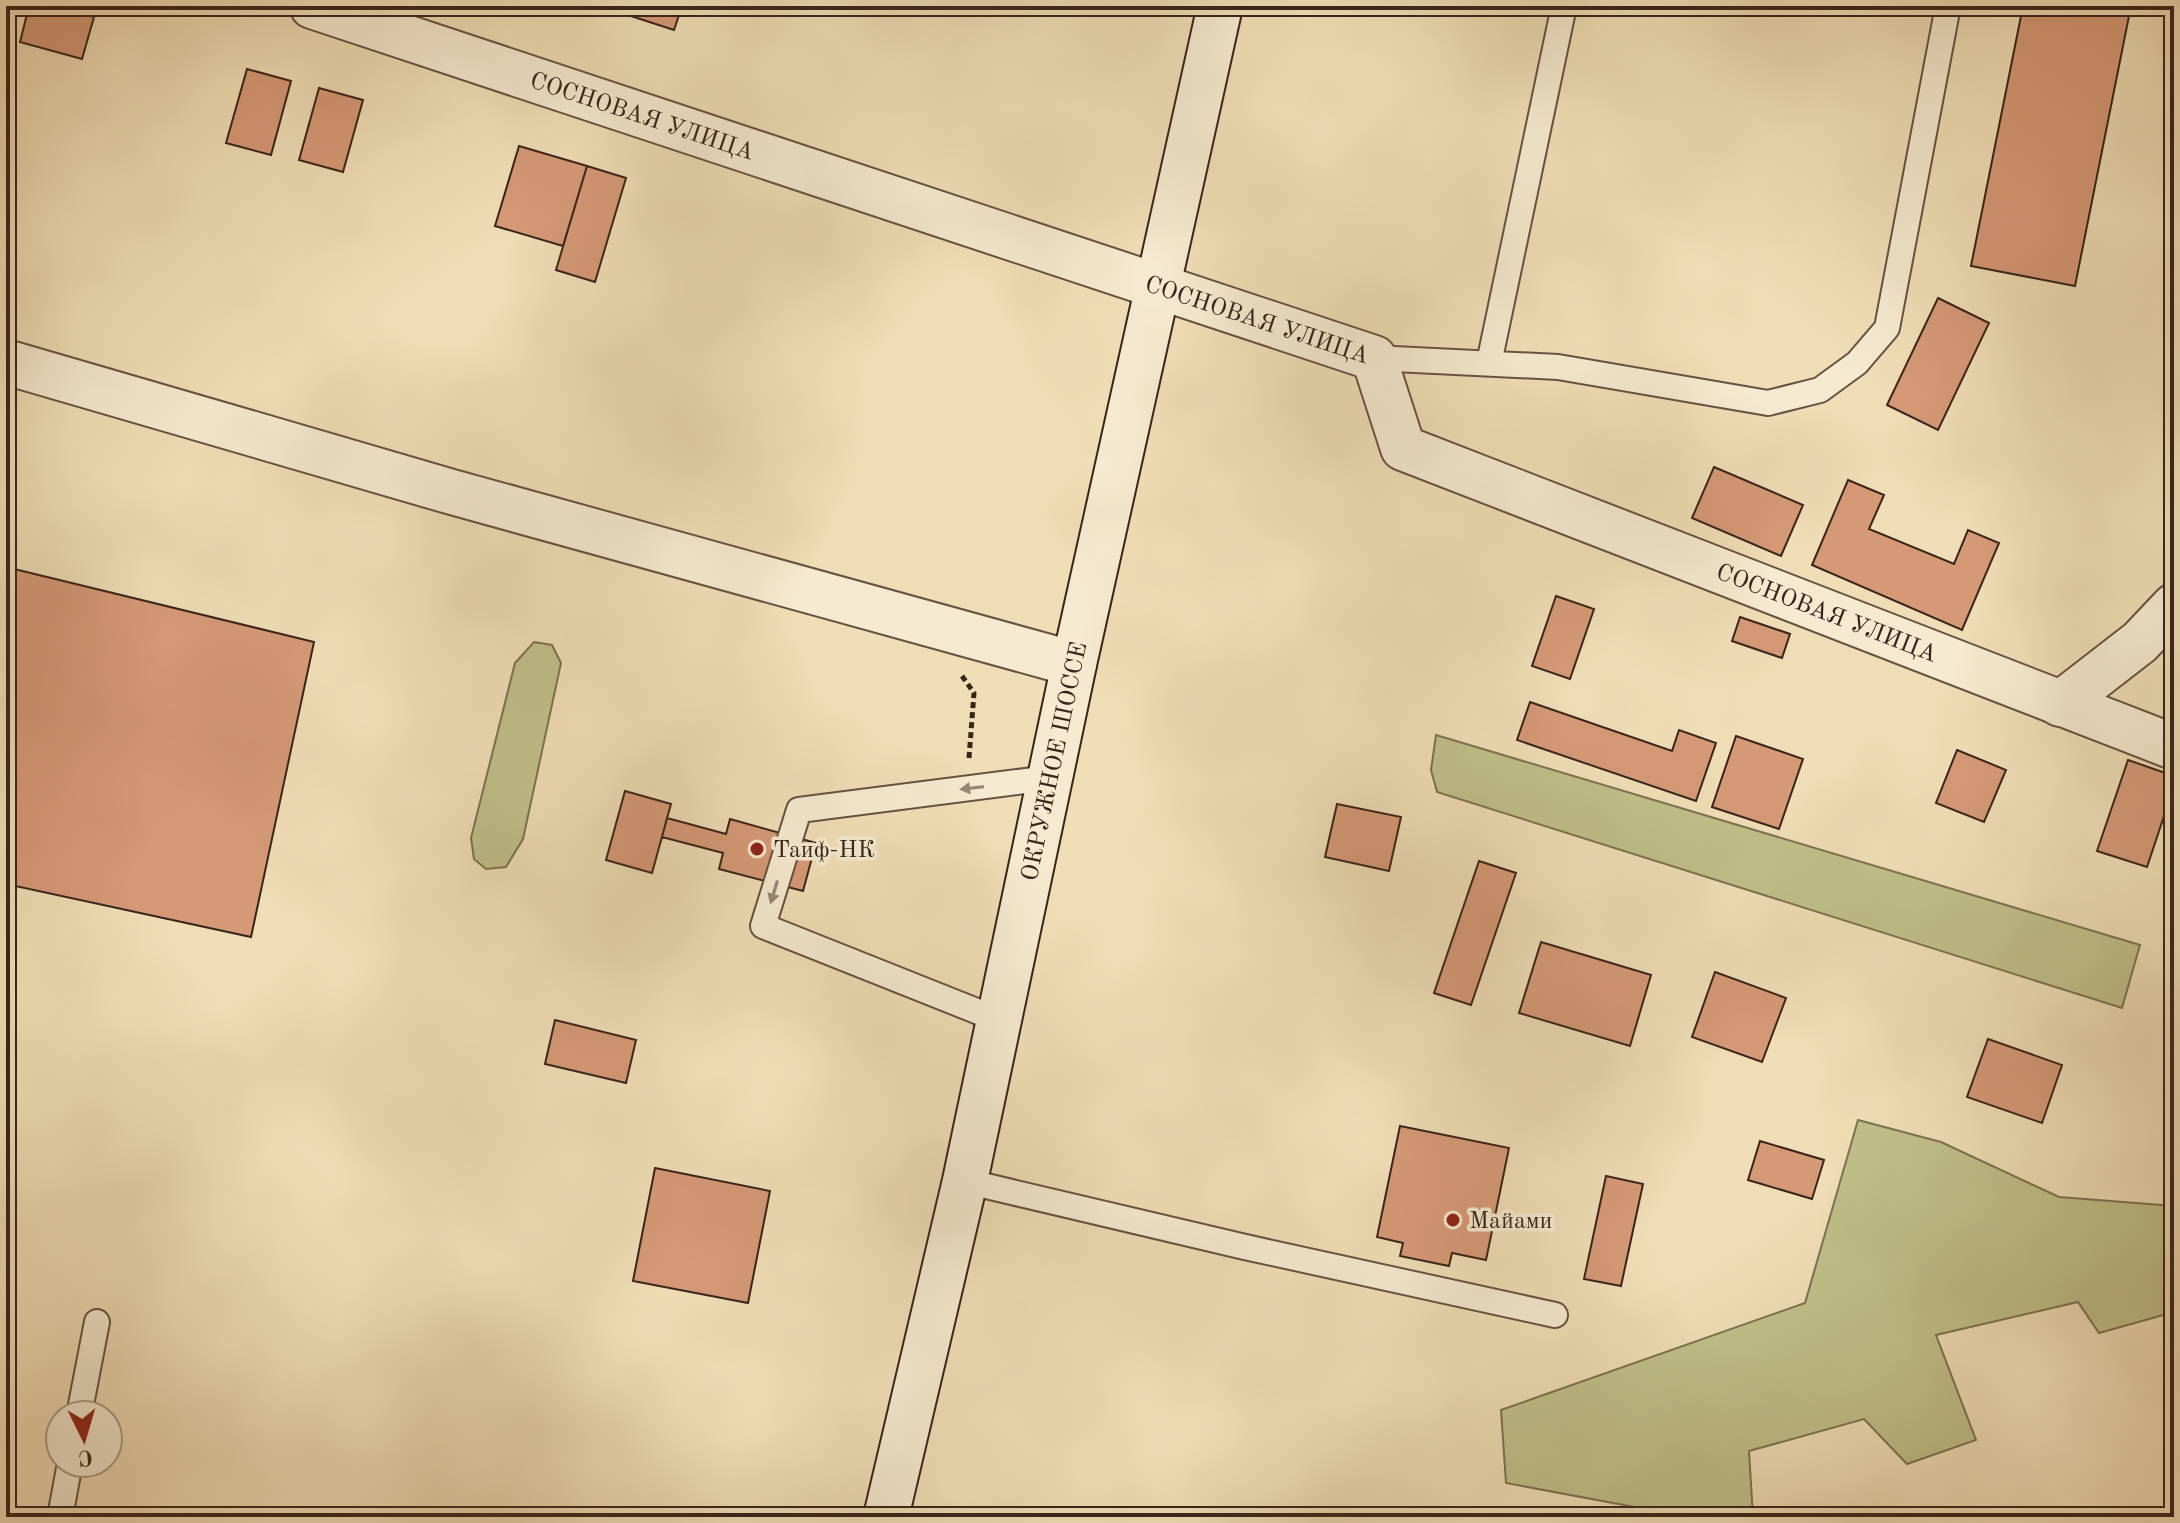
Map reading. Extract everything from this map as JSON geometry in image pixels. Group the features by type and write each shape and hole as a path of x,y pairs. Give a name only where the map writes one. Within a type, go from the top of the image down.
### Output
{"street":[{"name":"СОСНОВАЯ УЛИЦА","path":"312,6 1374,358 1403,448 2174,747"},
{"name":"ОКРУЖНОЕ ШОССЕ","path":"886,1517 965,1181 1049,778 1220,6"},
{"path":"6,362 452,492 1074,664"},
{"path":"2060,704 2140,642 2174,606"}],"lane":[{"path":"1489,363 1564,6"},
{"path":"1374,358 1558,367 1768,403 1820,390 1857,363 1887,328 1948,6"},
{"path":"999,1020 763,926 799,810 1049,778"},
{"path":"965,1181 1555,1315"},
{"path":"82,1399 97,1322"},
{"path":"60,1517 67,1479"}],"shaded area":[{"path":"534,642 552,645 561,663 523,839 506,867 486,869 474,859 471,838 515,663"},
{"path":"1436,735 2140,945 2122,1008 1437,792 1431,770"},
{"path":"1858,1120 1941,1142 2059,1197 2174,1206 2174,1312 2099,1333 2078,1302 1936,1335 1976,1440 1907,1464 1864,1419 1749,1451 1753,1517 1688,1517 1506,1483 1501,1410 1805,1303"}],"building":[{"path":"29,6 55,6 94,17 82,59 20,42"},
{"path":"600,6 682,6 674,30"},
{"path":"2023,6 2131,6 2075,286 1971,266"},
{"path":"247,69 291,81 271,155 226,143"},
{"path":"319,88 363,100 343,172 299,160"},
{"path":"519,146 587,166 563,246 495,226"},
{"path":"587,166 626,178 595,282 556,270"},
{"path":"1938,298 1989,323 1938,430 1887,405"},
{"path":"1714,467 1803,505 1781,556 1692,518"},
{"path":"1848,480 1884,495 1869,529 1954,564 1968,530 1999,543 1962,630 1812,565"},
{"path":"6,567 314,642 251,937 6,884"},
{"path":"1556,596 1594,609 1570,679 1532,666"},
{"path":"1740,617 1790,634 1782,658 1732,641"},
{"path":"1530,702 1672,751 1679,730 1716,743 1696,801 1517,740"},
{"path":"1736,736 1803,759 1779,829 1712,807"},
{"path":"1957,750 2006,770 1984,822 1936,803"},
{"path":"2128,760 2174,776 2174,786 2147,867 2097,851"},
{"path":"625,791 671,804 652,873 606,860"},
{"path":"1337,804 1401,817 1389,871 1325,857"},
{"path":"667,818 726,834 730,819 816,843 803,891 719,869 723,853 662,837"},
{"path":"1479,861 1516,873 1471,1005 1434,993"},
{"path":"1541,942 1651,975 1630,1046 1519,1013"},
{"path":"1715,972 1786,998 1762,1062 1692,1037"},
{"path":"555,1020 636,1040 626,1083 545,1064"},
{"path":"1988,1039 2062,1065 2042,1123 1967,1097"},
{"path":"1400,1126 1509,1148 1486,1260 1452,1253 1449,1266 1400,1256 1403,1243 1377,1237"},
{"path":"1760,1141 1824,1160 1812,1199 1748,1180"},
{"path":"655,1168 770,1191 748,1303 633,1281"},
{"path":"1606,1176 1643,1184 1621,1286 1584,1279"}],"place":[{"name":"Таиф-НК","path":"757,849"},
{"name":"Майами","path":"1453,1220"}]}
